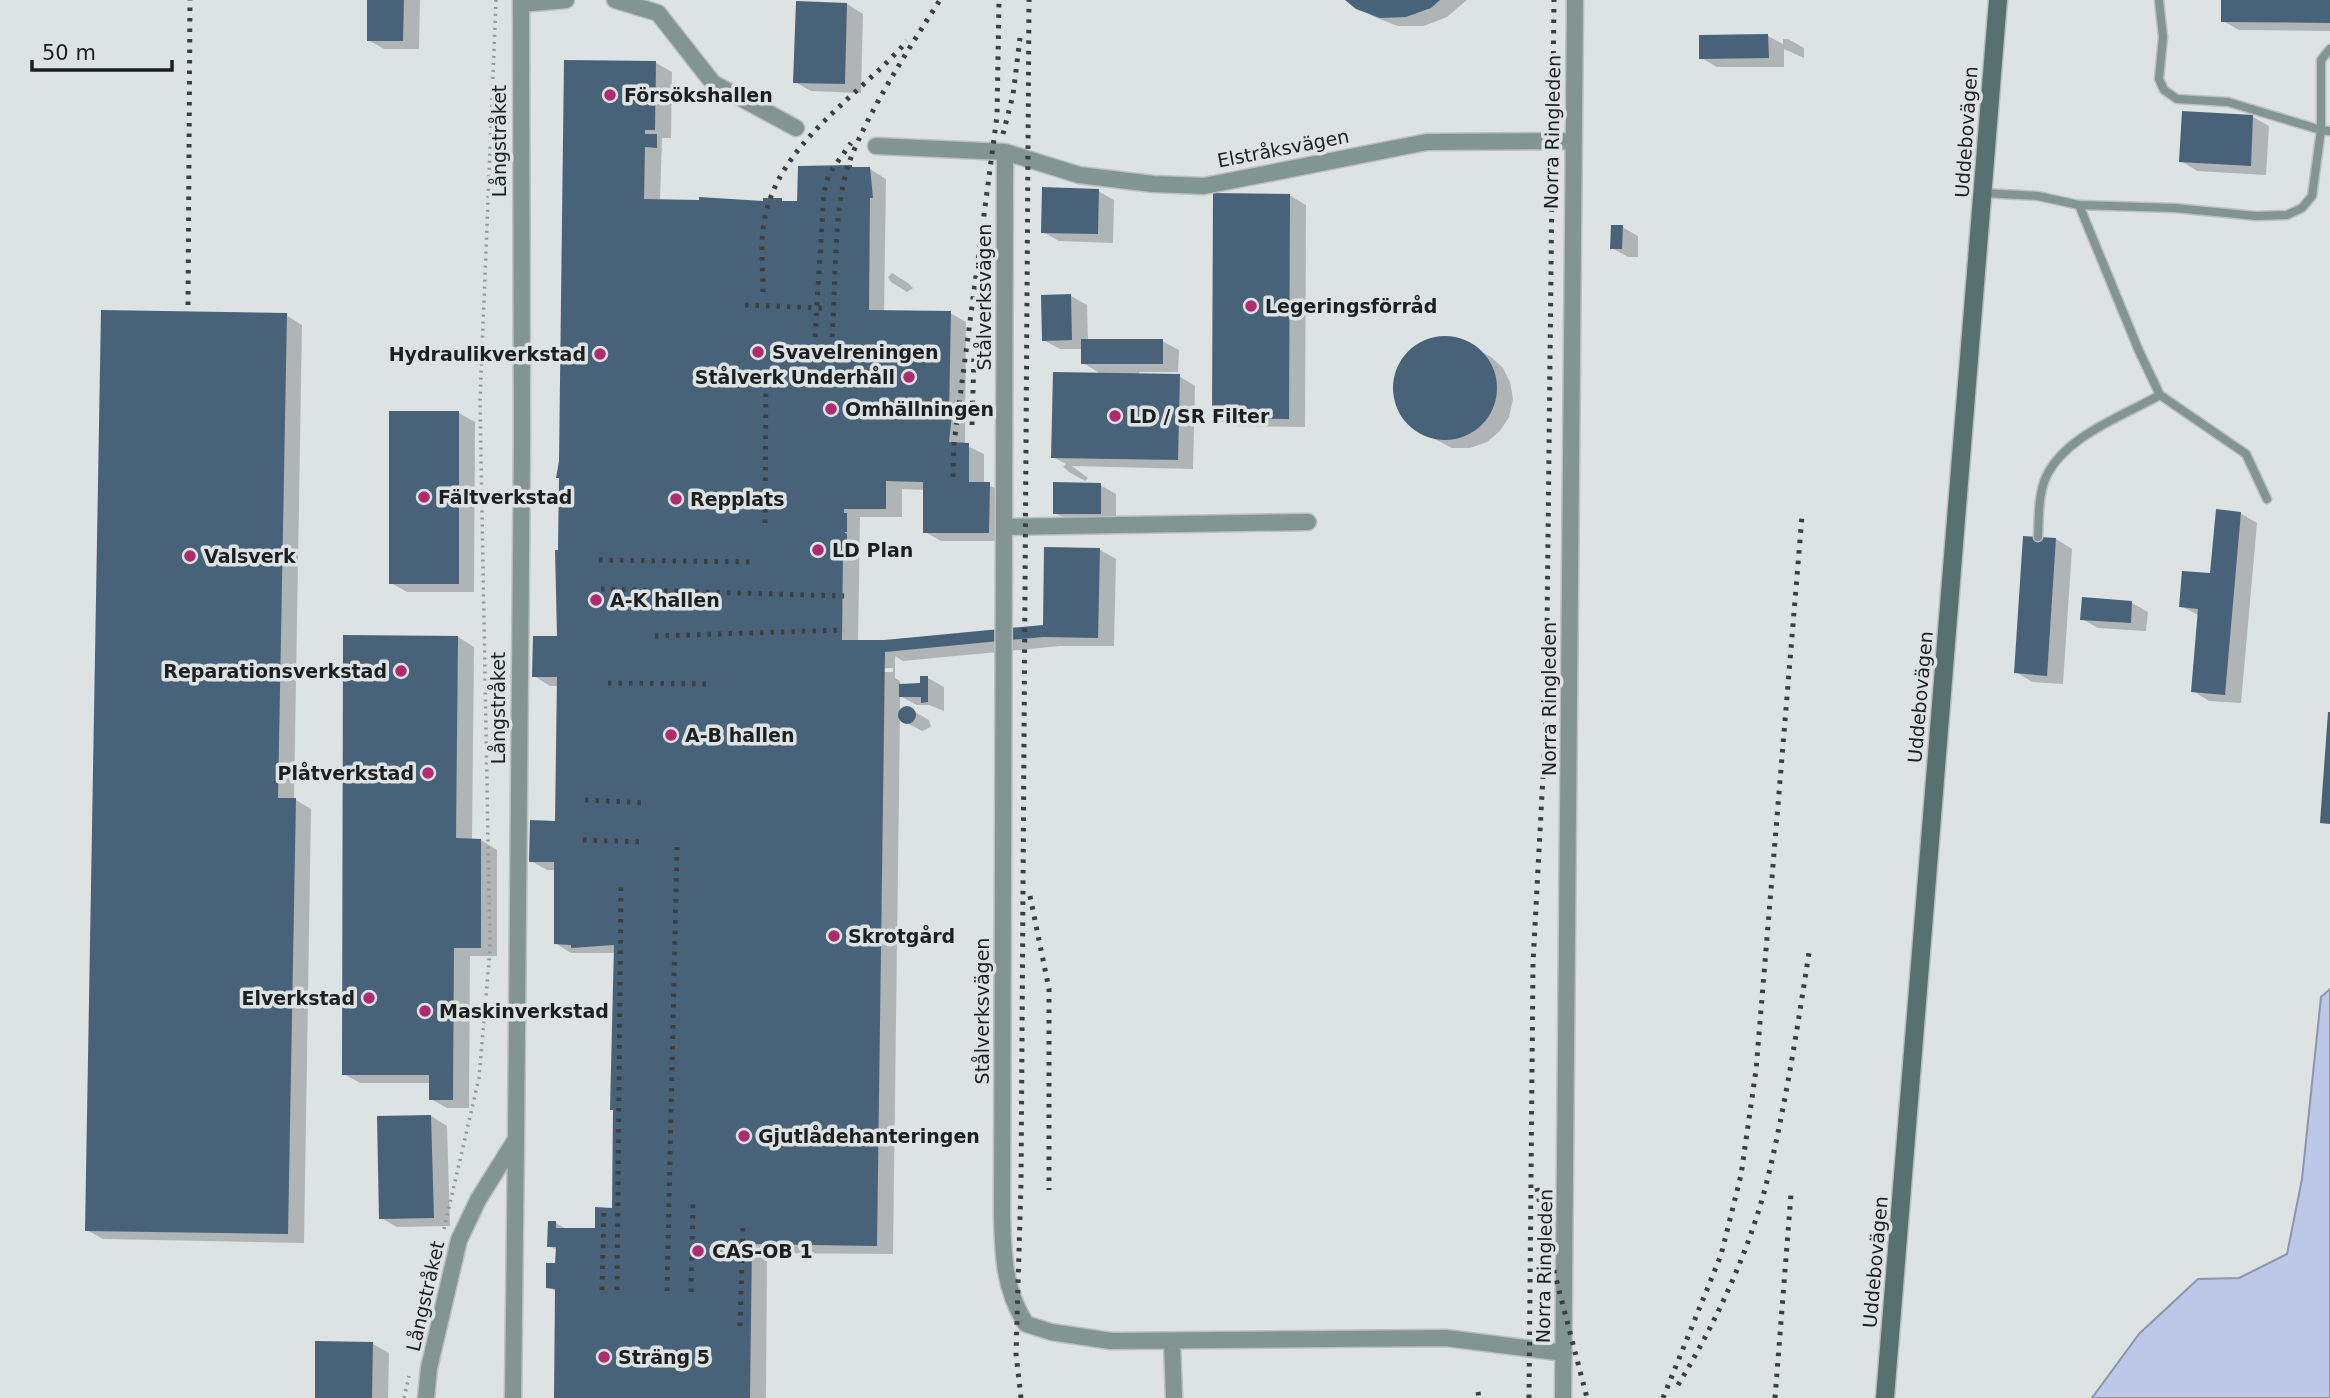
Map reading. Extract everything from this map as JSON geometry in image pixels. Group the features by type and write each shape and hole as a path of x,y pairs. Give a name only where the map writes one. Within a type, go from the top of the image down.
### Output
{"street":[{"path":"521,2 566,0"},
{"path":"615,0 658,13 713,83 796,128"},
{"name":"Norra Ringleden","path":"1563,1398 1571,729 1572,141 1575,0"},
{"name":"Uddebovägen","path":"1885,1398 1998,0"},
{"name":"Långstråket","path":"426,1398 429,1368 458,1241 478,1200 516,1139 522,441 521,2"},
{"name":"Elstråksvägen","path":"876,146 1005,152 1079,175 1153,184 1204,186 1427,142 1572,141"},
{"name":"Stålverksvägen","path":"1005,152 1004,1271 1012,1303 1026,1324 1051,1332 1111,1341 1446,1338 1564,1353"},
{"path":"1004,527 1308,522"},
{"path":"513,1398 516,1139"},
{"path":"1172,1340 1174,1398"}],"lane":[{"path":"2159,0 2163,37 2159,79 2164,90 2178,99 2228,102 2326,130"},
{"path":"1983,193 2038,196 2079,205 2175,208 2256,216 2287,215 2302,208 2312,196 2326,130 2321,60 2330,49"},
{"path":"2079,205 2138,351 2160,395 2246,454 2267,499"},
{"path":"2038,537 2040,500 2046,477 2066,450 2160,395"}],"path":[{"path":"444,1231 479,1078 490,950 480,401 496,0"},
{"path":"404,1398 410,1372"}],"water":[{"path":"2330,989 2330,1398 2092,1398 2139,1334 2198,1279 2239,1278 2287,1254 2302,1179 2321,997"}],"building":[{"path":"367,0 404,0 403,41 367,41"},
{"path":"1345,0 1440,0 1431,8 1406,17 1380,18 1356,9"},
{"path":"2221,0 2330,0 2330,23 2221,22"},
{"path":"796,1 847,3 845,84 793,83"},
{"path":"1768,34 1769,58 1699,59 1699,35"},
{"path":"564,60 656,61 655,130 645,130 645,134 657,134 657,148 645,147 644,199 699,200 699,197 763,201 763,198 782,198 782,201 797,201 798,166 870,167 873,198 870,198 869,310 951,311 949,414 952,414 949,442 969,443 969,482 990,482 989,533 923,533 923,482 886,481 886,509 844,509 844,513 847,513 847,532 844,532 847,534 847,553 843,553 842,640 885,640 1043,625 1044,547 1100,548 1098,638 1043,637 885,652 877,1246 752,1244 750,1398 554,1398 555,1289 546,1288 546,1263 555,1263 556,1247 547,1247 548,1221 556,1221 556,1228 595,1228 595,1207 612,1208 613,1110 610,1110 614,945 571,948 571,945 554,944 554,862 529,862 530,820 555,821 557,677 532,677 533,636 557,636 555,550 558,550 559,478 556,478 559,461"},
{"path":"2182,111 2253,115 2251,166 2179,162"},
{"path":"1042,187 1099,189 1098,234 1041,233"},
{"name":"Legeringsförråd","path":"1213,193 1290,194 1289,419 1212,418"},
{"path":"1611,225 1623,225 1622,249 1610,249"},
{"path":"1071,294 1072,340 1042,341 1041,295"},
{"name":"Valsverk","path":"101,310 287,313 278,798 296,798 288,1234 85,1231"},
{"path":"1445,336 1465,340 1482,351 1493,368 1497,388 1493,408 1482,425 1465,436 1445,440 1425,436 1408,425 1397,408 1393,388 1397,368 1408,351 1425,340"},
{"path":"1081,339 1163,339 1163,364 1081,364"},
{"name":"LD / SR Filter","path":"1053,372 1180,374 1178,460 1051,458"},
{"name":"Fältverkstad","path":"389,411 459,411 459,584 389,584"},
{"path":"1053,482 1101,483 1101,514 1053,514"},
{"path":"2216,509 2241,512 2225,695 2191,692 2198,609 2179,607 2182,571 2210,573"},
{"path":"2023,536 2056,538 2047,676 2014,673"},
{"path":"2082,597 2132,601 2131,623 2080,620"},
{"path":"343,635 458,636 456,838 481,839 481,948 454,948 453,1100 429,1100 429,1075 342,1075"},
{"path":"920,676 928,676 928,702 921,703 921,697 899,697 899,684 920,683"},
{"path":"907,706 913,709 916,715 913,721 907,724 901,721 898,715 901,709"},
{"path":"2330,712 2330,824 2320,823"},
{"path":"431,1115 434,1218 379,1219 377,1116"},
{"path":"315,1341 373,1342 372,1398 315,1398"}],"railway":[{"path":"188,305 190,0"},
{"path":"832,337 840,202 849,163 878,101 940,0"},
{"path":"953,477 954,443 997,116 999,0"},
{"path":"1021,1398 1016,1354 1021,1183 1029,0"},
{"path":"1529,1398 1533,963 1546,719 1554,0"},
{"path":"1003,134 1013,95 1020,38"},
{"path":"763,292 764,223 772,195 785,169 822,123 907,41"},
{"path":"815,337 824,192 829,174 851,143"},
{"path":"745,305 824,308"},
{"path":"972,425 974,356"},
{"path":"765,523 766,376"},
{"path":"1663,1398 1721,1255 1741,1175 1756,1070 1802,516"},
{"path":"599,560 755,562"},
{"path":"601,589 844,596"},
{"path":"655,636 844,630"},
{"path":"608,683 708,684"},
{"path":"585,800 647,803"},
{"path":"583,840 645,842"},
{"path":"667,1291 677,847"},
{"path":"617,1290 621,885"},
{"path":"1030,896 1049,989 1049,1190"},
{"path":"1678,1385 1729,1288 1759,1211 1785,1098 1809,953"},
{"path":"1537,1188 1547,1244 1587,1398"},
{"path":"1775,1398 1791,1194"},
{"path":"691,1292 693,1202"},
{"path":"602,1290 604,1207"},
{"path":"740,1326 743,1225"},
{"path":"1478,1392 1479,1398"}],"place":[{"name":"Försökshallen","path":"610,95"},
{"name":"Legeringsförråd","path":"1251,306"},
{"name":"Svavelreningen","path":"758,352"},
{"name":"Hydraulikverkstad","path":"600,354"},
{"name":"Stålverk Underhåll","path":"909,377"},
{"name":"Omhällningen","path":"831,409"},
{"name":"LD / SR Filter","path":"1115,416"},
{"name":"Fältverkstad","path":"424,497"},
{"name":"Repplats","path":"676,499"},
{"name":"LD Plan","path":"818,550"},
{"name":"Valsverk","path":"190,556"},
{"name":"A-K hallen","path":"596,600"},
{"name":"Reparationsverkstad","path":"401,671"},
{"name":"A-B hallen","path":"671,735"},
{"name":"Plåtverkstad","path":"428,773"},
{"name":"Skrotgård","path":"834,936"},
{"name":"Elverkstad","path":"369,998"},
{"name":"Maskinverkstad","path":"425,1011"},
{"name":"Gjutlådehanteringen","path":"744,1136"},
{"name":"CAS-OB 1","path":"698,1251"},
{"name":"Sträng 5","path":"604,1357"}]}
